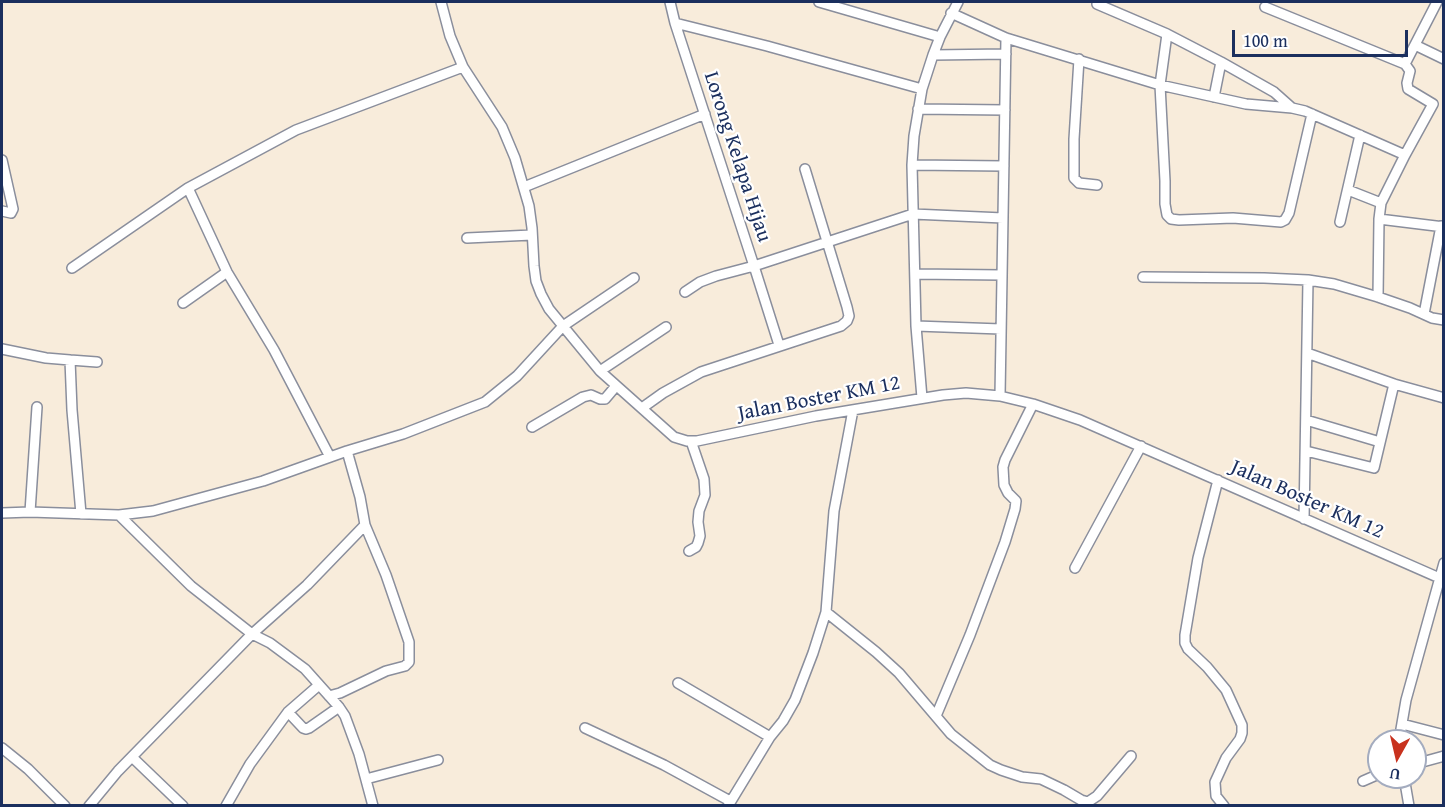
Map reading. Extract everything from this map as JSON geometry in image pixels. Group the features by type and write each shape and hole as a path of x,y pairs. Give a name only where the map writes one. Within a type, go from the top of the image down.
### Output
{"street":[{"path":"441,2 450,36 464,68 502,127 515,158 529,206 536,281 549,309 600,371 616,386 674,437 692,441 704,479 705,495 699,512 700,536 696,547 689,551"},
{"name":"Lorong Kelapa Hijau","path":"670,2 754,266 913,214"},
{"path":"819,2 940,37"},
{"path":"922,398 916,326 912,165 914,136 922,89 933,55 958,2"},
{"path":"1405,64 1437,2"},
{"path":"1097,4 1167,34 1221,62 1274,92 1292,108"},
{"path":"1265,8 1405,64 1410,71 1408,90 1433,104 1381,203 1378,297"},
{"path":"951,13 1006,38 1160,84 1259,106 1292,108 1312,114 1405,155"},
{"path":"675,23 922,89"},
{"path":"1167,34 1160,84 1165,204 1168,216 1175,220 1233,218 1281,222 1285,220 1289,213 1312,114"},
{"path":"1000,396 1006,38"},
{"path":"1415,45 1443,59"},
{"path":"933,55 1006,54"},
{"path":"1079,59 1074,176 1077,182 1096,185"},
{"path":"1214,97 1221,62"},
{"path":"72,268 188,189 296,130 464,68"},
{"path":"918,109 1005,110"},
{"path":"524,187 705,114"},
{"path":"1340,222 1360,135"},
{"path":"2,160 13,209 11,213 2,212"},
{"path":"912,165 1004,166"},
{"path":"642,408 663,393 701,372 841,326 847,321 849,316 847,306 805,169"},
{"path":"188,189 227,272 274,350 330,457"},
{"path":"1348,190 1381,203"},
{"path":"913,214 1003,218"},
{"path":"1379,219 1442,227 1424,314"},
{"path":"467,238 532,235"},
{"path":"685,292 700,282 754,266 779,345"},
{"path":"183,303 227,272"},
{"path":"915,274 1002,275"},
{"path":"1143,277 1308,280 1334,284 1378,297 1443,320"},
{"path":"2,513 119,515 153,511 263,481 403,434 485,402 517,376 563,326 634,278"},
{"path":"1304,519 1308,280"},
{"path":"916,326 1001,329"},
{"path":"600,371 666,327"},
{"path":"2,349 46,358 97,362"},
{"path":"1307,353 1443,398"},
{"path":"70,360 81,514"},
{"path":"1306,451 1374,468 1395,384"},
{"path":"532,427 583,398 591,395 605,399 616,386"},
{"name":"Jalan Boster KM 12","path":"692,441 943,394 966,393 1000,396 1033,404 1080,420 1441,580"},
{"path":"936,716 970,634 1008,531 1016,502 1015,498 1006,491 1003,467 1033,404"},
{"path":"30,512 37,407"},
{"path":"585,728 664,765 729,803 795,700 806,675 826,612 834,511 853,410"},
{"path":"1306,420 1380,442"},
{"path":"1075,568 1141,446"},
{"path":"329,696 386,671 405,666 409,662 409,642 386,575 365,525 347,451"},
{"path":"1218,480 1198,558 1185,644 1226,690 1242,725 1240,739 1226,758 1215,782 1216,796 1224,806"},
{"path":"119,515 191,586 252,634 270,643 305,669 339,707 345,716 359,754 373,806"},
{"path":"93,804 132,757 252,634 307,585 365,525"},
{"path":"1402,729 1406,700 1441,580 1443,563"},
{"path":"826,612 900,673 951,734 990,765 1011,774 1041,779 1088,802 1097,796 1131,756"},
{"path":"678,683 770,737"},
{"path":"226,806 250,764 288,712 319,685"},
{"path":"288,712 306,729 339,707"},
{"path":"1402,724 1443,735"},
{"path":"2,748 65,806"},
{"path":"1427,761 1443,756"},
{"path":"132,757 183,806"},
{"path":"366,779 438,760"},
{"path":"1363,781 1367,779"},
{"path":"1406,789 1409,806"}]}
